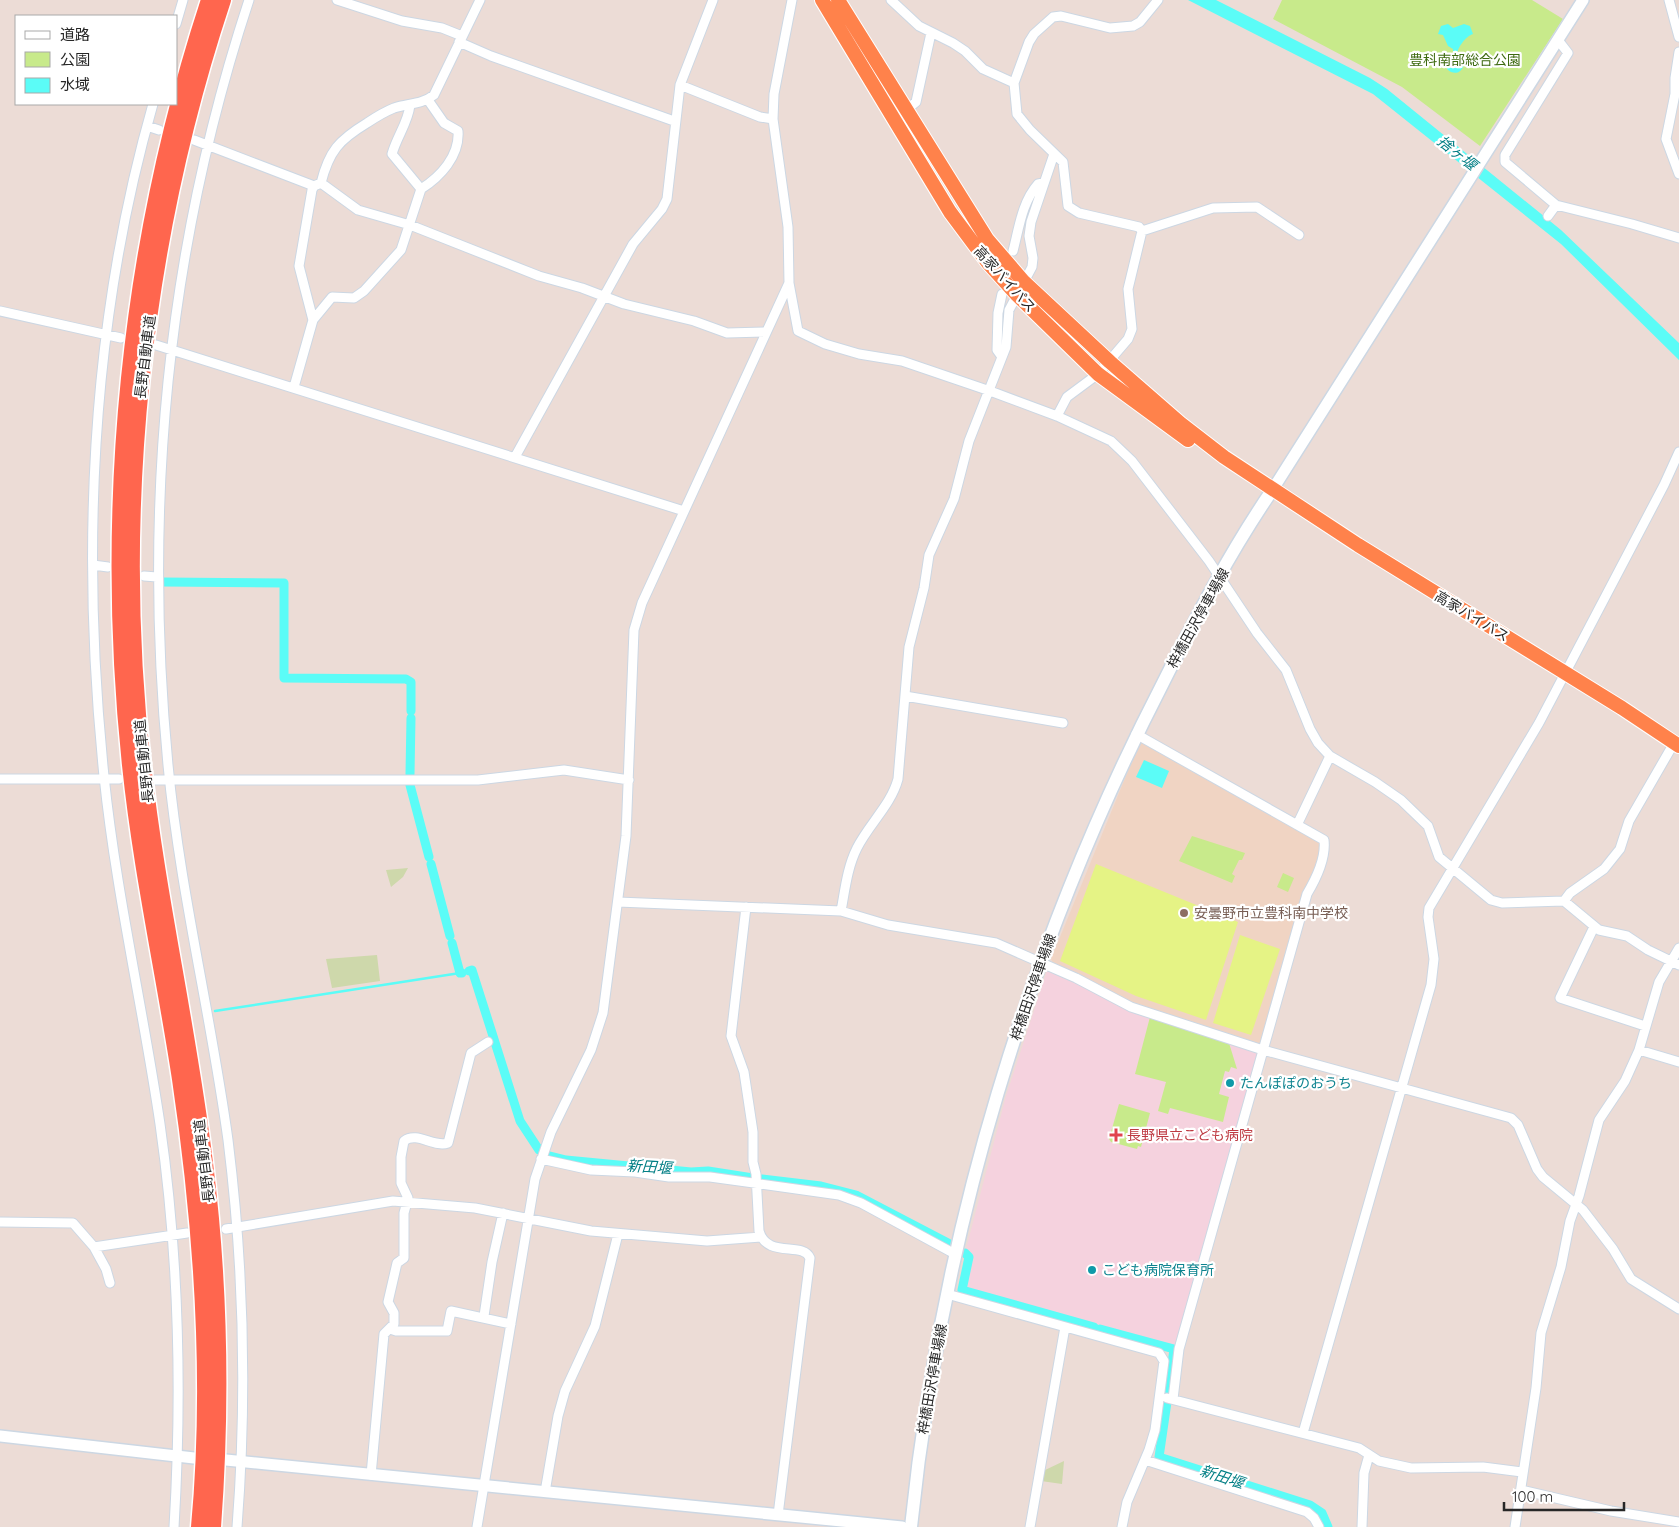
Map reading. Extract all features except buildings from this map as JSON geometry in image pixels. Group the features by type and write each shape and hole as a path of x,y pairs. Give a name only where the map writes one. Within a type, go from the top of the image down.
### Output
{"highway":[{"name":"長野自動車道","path":"199,1527 205,1384 200,1250 180,1077 149,902 130,764 120,626 119,560 125,424 140,289 170,138 208,0"},
{"name":"長野自動車道","path":"213,1527 219,1366 214,1248 193,1076 143,763 136,683 132,561 138,426 153,292 183,144 223,0"},
{"name":"高家バイパス","path":"822,0 950,212 988,263 1017,295 1098,374 1199,448 1269,487"},
{"name":"高家バイパス","path":"838,0 905,111 987,239 1024,282 1110,362 1180,423 1224,457 1358,545 1676,744"}],"main road":[{"name":"梓橋田沢停車場線","path":"911,1527 926,1408 955,1254 996,1098 1040,964 1081,857 1136,734 1269,487"}],"street":[{"path":"178,18 184,0"},
{"path":"237,1527 242,1462 244,1349 237,1226 218,1078 185,884 170,779 158,633 157,577 159,485 170,348 190,228 208,144 249,0"},
{"path":"337,0 402,21 442,28 491,56 674,121"},
{"path":"313,320 298,266 318,184 328,161 343,139 382,114 396,108 428,100 439,88 480,0"},
{"path":"515,457 605,297 632,244 662,210 667,200 674,121 680,84 713,0"},
{"path":"792,0 791,17 774,94 773,118 788,227 789,283 796,325 804,335 825,344 858,354 902,361 990,391 1057,416 1102,436 1122,449 1220,577 1257,633 1286,670 1310,729 1318,743 1330,756 1375,782 1401,800 1428,826 1432,833 1435,852 1452,870 1497,902 1564,901 1599,930 1627,936 1648,950 1675,963"},
{"path":"890,0 911,20 965,51 983,69 1014,84"},
{"path":"1142,231 1140,227 1072,210 1067,201 1063,162 1017,114 1014,84 1029,42 1047,21 1061,16 1110,28 1133,26 1140,22 1158,0"},
{"path":"1269,487 1482,162 1583,0"},
{"path":"1669,0 1679,37"},
{"path":"905,111 916,102 931,33"},
{"path":"1558,40 1568,53 1504,160 1556,205 1679,238"},
{"path":"1679,52 1674,78 1675,94 1666,139 1679,174"},
{"path":"680,84 760,117 773,118"},
{"path":"294,387 313,320 332,297 354,298 364,291 401,250 421,190 437,177 451,160 458,138 458,131 444,123 428,100"},
{"path":"153,105 124,231 108,335 95,466 94,641 104,779 114,851 160,1124 172,1235 177,1336 179,1438 174,1527"},
{"path":"410,105 409,117 396,139 392,154 421,190"},
{"path":"147,126 159,130"},
{"path":"194,140 318,184 358,210 410,225 539,276 582,288 639,308 694,320 727,333 766,332"},
{"path":"841,911 848,870 857,848 894,793 898,779 909,647 924,588 929,555 954,499 968,441 990,391 1006,346 1008,310 1032,267 1033,258 1029,230 1054,154"},
{"path":"1014,251 1024,207 1031,192 1038,184 1043,183"},
{"path":"1548,216 1556,205"},
{"path":"1142,231 1213,208 1257,207 1299,235"},
{"path":"1057,416 1066,397 1098,374 1128,339 1132,329 1128,289 1142,231"},
{"path":"477,1527 528,1218 541,1159 551,1132 584,1066 598,1032 603,1012 626,836 634,630 642,603 789,283"},
{"path":"1002,294 998,313 997,350 1002,357"},
{"path":"0,311 121,338"},
{"path":"156,345 684,511"},
{"path":"1303,1433 1432,979 1434,959 1428,917 1429,908 1523,751 1664,485 1679,452"},
{"path":"93,564 108,567"},
{"path":"144,576 157,577"},
{"path":"905,696 1063,723"},
{"path":"1136,734 1324,840 1325,847 1314,882 1307,894 1179,1349 1172,1399"},
{"path":"1564,901 1570,892 1604,868 1620,849 1630,821 1676,744"},
{"path":"1297,825 1330,756"},
{"path":"155,780 478,780 564,770 629,780"},
{"path":"0,779 119,780"},
{"path":"618,902 841,911 888,925 996,943 1040,964 1076,978 1131,1006 1263,1050 1514,1120 1543,1177 1577,1203 1613,1249 1631,1279 1679,1309"},
{"path":"746,908 731,1036 744,1072 753,1132 757,1215 761,1237 775,1248 805,1252 810,1258 778,1515"},
{"path":"1594,927 1560,998 1645,1026"},
{"path":"1515,1527 1536,1388 1541,1333 1599,1120 1625,1081 1639,1050 1659,982 1675,963 1679,948"},
{"path":"370,1474 384,1334 394,1324 394,1313 388,1302 397,1263 404,1258 404,1213 408,1198 401,1183 400,1156 404,1141 413,1137 443,1145 448,1143 472,1053 488,1042"},
{"path":"1639,1050 1679,1062"},
{"path":"541,1159 590,1170 635,1172 669,1177 710,1177 757,1185 828,1193 849,1198 955,1254"},
{"path":"226,1228 393,1201 503,1213 574,1230 707,1241 761,1237"},
{"path":"484,1316 492,1262 503,1213"},
{"path":"0,1222 73,1223 94,1247 106,1269 110,1283"},
{"path":"94,1247 187,1234"},
{"path":"545,1492 560,1408 565,1391 595,1326 618,1234"},
{"path":"947,1294 1159,1353 1164,1360 1155,1430 1127,1502 1122,1527"},
{"path":"390,1329 396,1331 447,1331 451,1311 484,1316 511,1324"},
{"path":"1030,1527 1065,1328"},
{"path":"1159,1396 1359,1448 1379,1461 1411,1468 1483,1467 1522,1472"},
{"path":"0,1436 194,1458"},
{"path":"1362,1527 1364,1473 1369,1455"},
{"path":"226,1460 902,1527"},
{"path":"1144,1460 1308,1512 1319,1527"},
{"path":"1521,1490 1611,1511 1679,1522"},
{"path":"1678,1527 1679,1514"}],"shaded area":[{"name":"安曇野市立豊科南中学校","path":"1144,742 1318,841 1321,846 1263,1043 1259,1045 1130,1003 1070,970 1054,965 1051,959 1139,744"},
{"name":"長野県立こども病院","path":"1047,971 1103,995 1258,1051 1176,1348 964,1287 971,1254 966,1249 1006,1096"}],"green space":[{"name":"豊科南部総合公園","path":"1282,0 1532,0 1563,19 1480,146 1402,87 1273,19"},
{"path":"1192,836 1245,853 1232,874 1235,876 1232,883 1179,861"},
{"path":"1096,864 1238,922 1206,1020 1136,996 1060,961"},
{"path":"408,868 403,877 391,887 386,870"},
{"path":"1283,873 1294,878 1288,892 1277,887"},
{"path":"1240,935 1280,949 1251,1035 1213,1023"},
{"path":"377,955 380,981 332,988 326,959"},
{"path":"1150,1017 1229,1043 1237,1069 1231,1067 1229,1072 1225,1071 1219,1094 1229,1097 1223,1122 1170,1108 1168,1114 1158,1111 1166,1082 1135,1074"},
{"path":"1119,1104 1150,1113 1141,1147 1138,1146 1137,1149 1111,1142 1109,1139"},
{"path":"1064,1461 1062,1484 1041,1481 1043,1471"}],"water":[{"name":"捨ヶ堰","path":"1188,0 1216,0 1370,78 1387,89 1561,230 1679,343 1679,360 1561,244 1373,94"},
{"path":"1448,24 1453,28 1464,24 1470,26 1473,34 1460,46 1457,55 1464,63 1462,69 1455,73 1447,69 1446,60 1453,55 1453,49 1448,46 1443,35 1438,34 1441,26"},
{"path":"1144,760 1169,771 1162,788 1136,777"}],"waterway":[{"path":"162,582 284,583 284,678 406,679 411,682 411,711"},
{"path":"410,774 411,718"},
{"path":"410,785 429,857"},
{"path":"431,864 450,936"},
{"path":"452,943 460,973 462,973"},
{"name":"新田堰","path":"469,971 472,970 520,1121 539,1150"},
{"path":"215,1011 460,973"},
{"name":"新田堰","path":"546,1155 566,1160 691,1172 708,1171 753,1178"},
{"name":"新田堰","path":"762,1179 821,1186 856,1195 948,1243"},
{"name":"新田堰","path":"965,1253 969,1257 962,1290 1094,1327"},
{"name":"新田堰","path":"1100,1329 1174,1349 1168,1393"},
{"name":"新田堰","path":"1167,1402 1159,1457 1310,1505 1322,1513 1328,1527"}],"place":[{"name":"安曇野市立豊科南中学校","path":"1184,913"},
{"name":"たんぽぽのおうち","path":"1230,1083"},
{"name":"長野県立こども病院","path":"1116,1135"},
{"name":"こども病院保育所","path":"1092,1270"}]}
